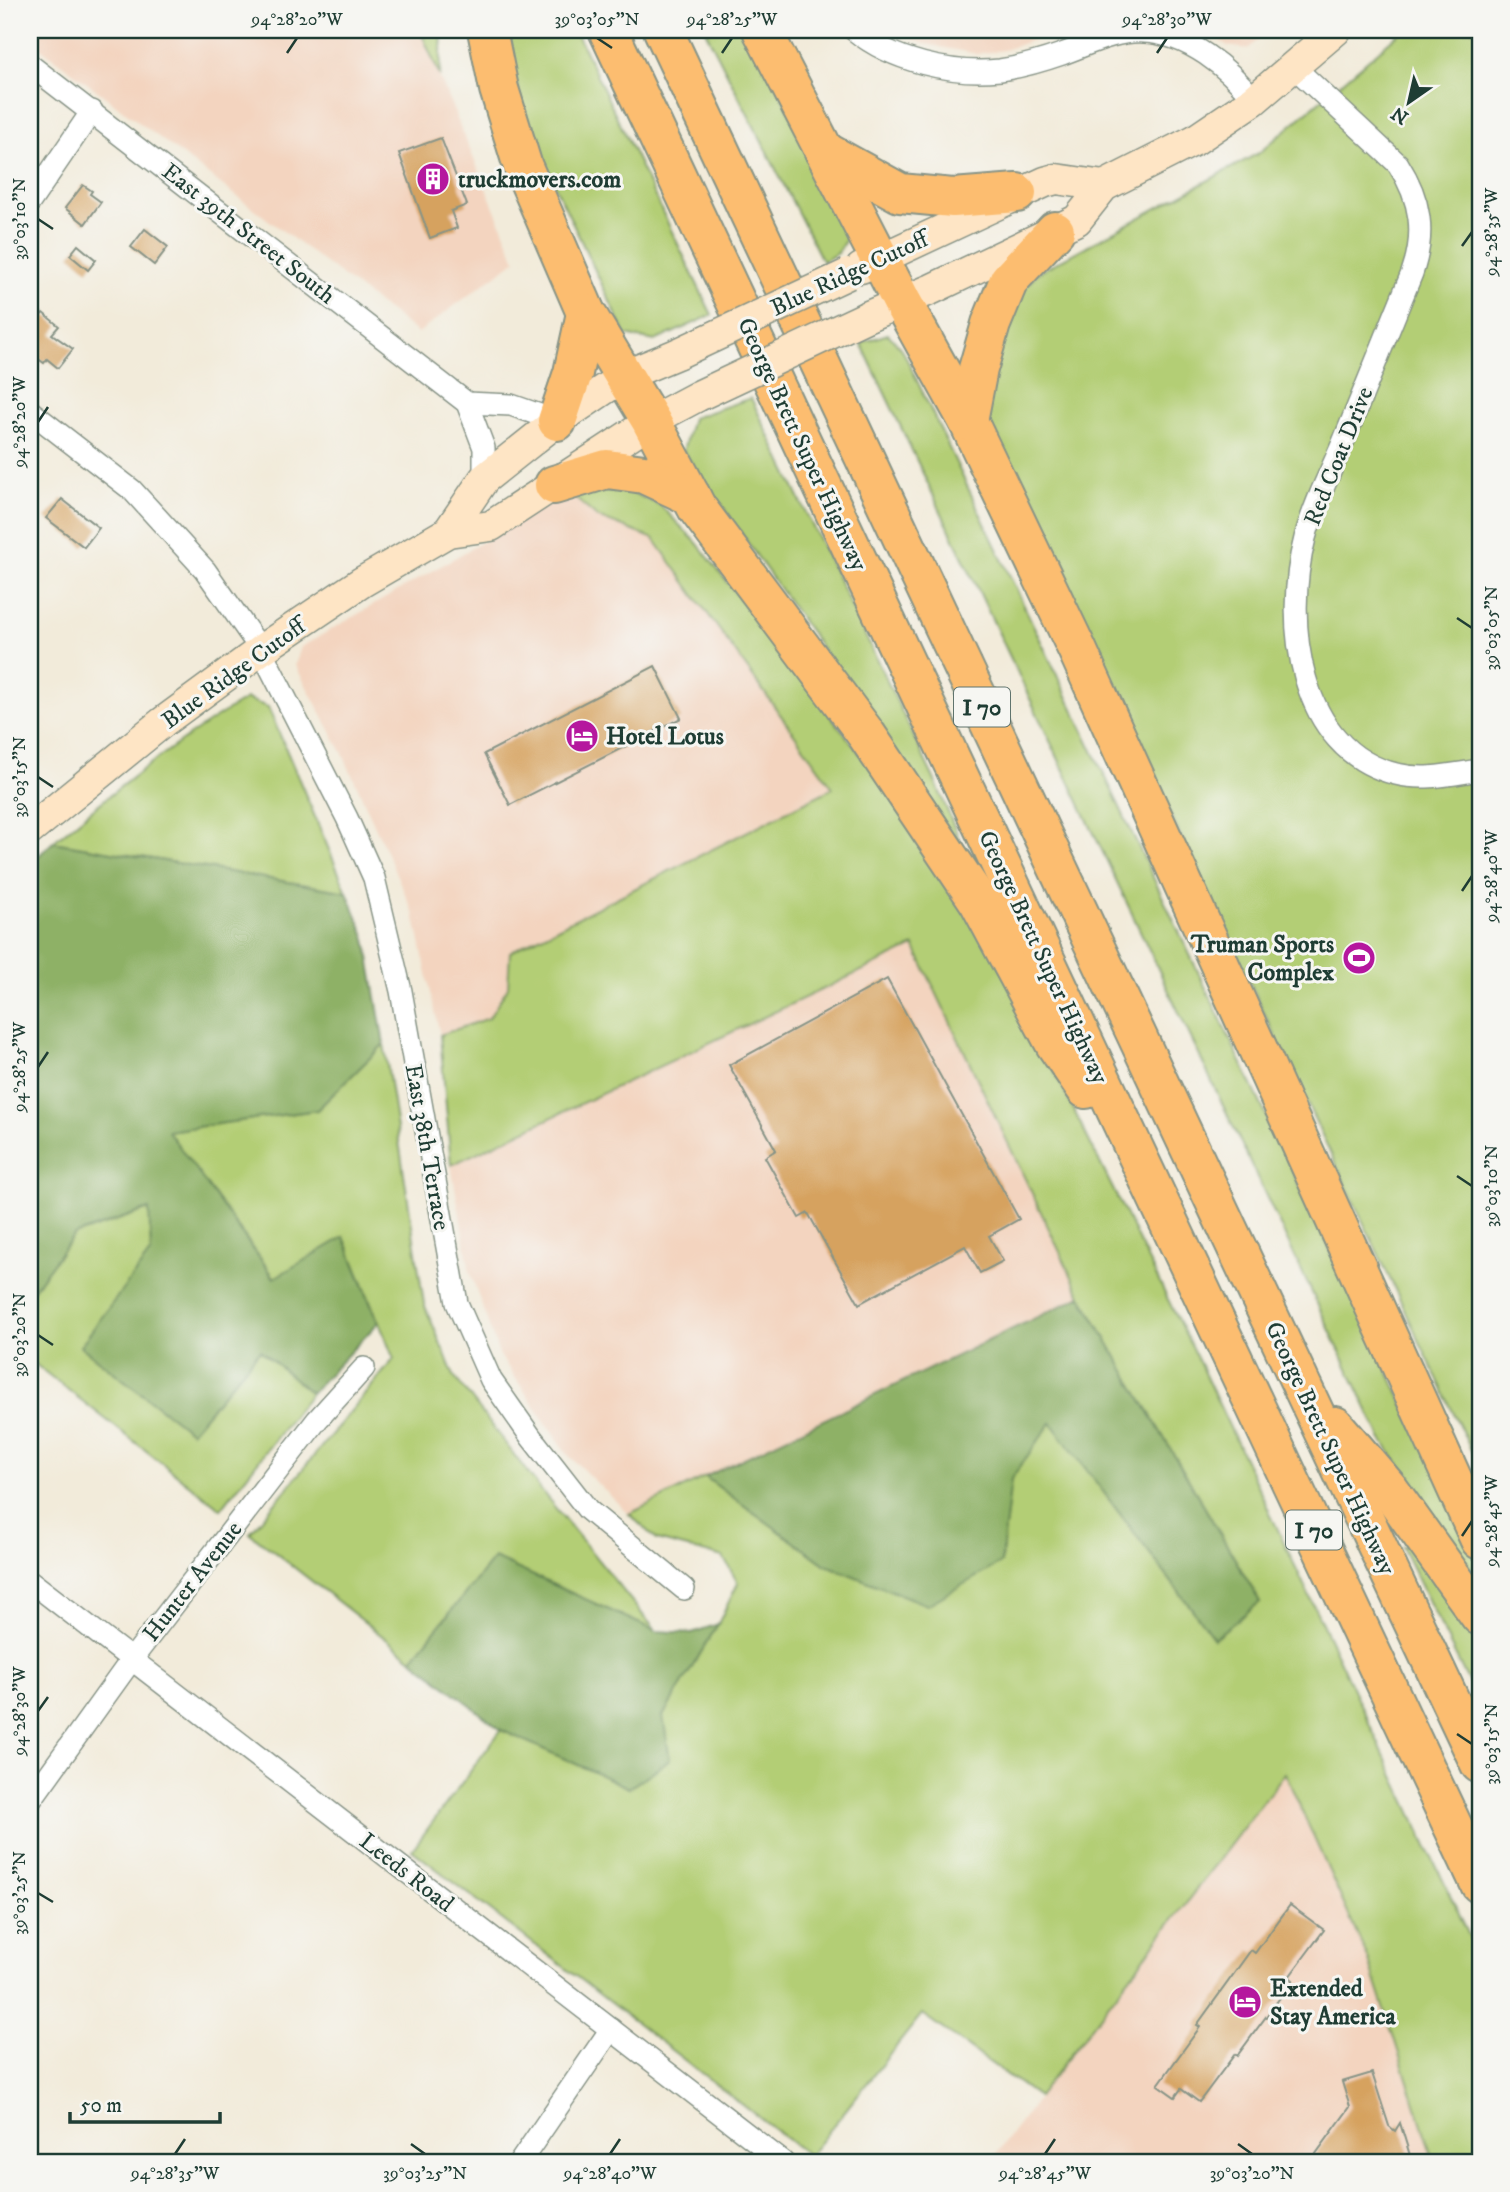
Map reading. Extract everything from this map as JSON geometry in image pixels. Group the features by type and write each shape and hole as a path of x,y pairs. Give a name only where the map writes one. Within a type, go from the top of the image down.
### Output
{"highway":[{"path":"487,30 499,89 523,167 586,313 651,421 697,508 866,734 979,902 1055,1044 1147,1176"},
{"name":"George Brett Super Highway","path":"608,30 1480,1884"},
{"name":"George Brett Super Highway","path":"663,30 1480,1764"},
{"path":"762,30 823,151 864,267 902,302 968,421 1082,662 1480,1540"},
{"path":"823,151 900,193 953,198 1017,193"},
{"path":"968,421 978,369 1009,280 1055,231"},
{"path":"557,421 573,373 586,313"},
{"path":"554,485 607,469 644,474 691,496"},
{"path":"1300,1384 1389,1489 1480,1616"}],"main road":[{"name":"Blue Ridge Cutoff","path":"30,830 163,722 261,650 362,582 448,532 491,526 651,421 698,396 1077,220 1104,186 1195,140 1254,100 1336,30"},
{"name":"Blue Ridge Cutoff","path":"448,532 484,479 557,421 624,376 864,267 1017,193 1056,179 1104,186"}],"street":[{"path":"854,30 887,50 920,62 965,70 999,70 1033,64 1121,33 1162,35 1189,44 1207,55 1242,85 1254,100"},
{"name":"East 39th Street South","path":"30,65 467,403"},
{"name":"Red Coat Drive","path":"1294,67 1398,164 1409,181 1419,211 1420,236 1419,253 1412,273 1305,538 1297,617 1308,688 1314,705 1334,738 1378,768 1395,774 1424,777 1480,770"},
{"path":"30,202 92,111"},
{"path":"484,479 484,448 467,403 511,405 557,421"},
{"name":"East 38th Terrace","path":"30,411 132,489 205,570 261,650 348,818 374,878 401,990 457,1303 491,1380 588,1510 684,1589"},
{"name":"Hunter Avenue","path":"30,1801 132,1659 317,1420 364,1368"},
{"name":"Leeds Road","path":"30,1581 783,2162"},
{"path":"520,2162 611,2029"}],"shaded area":[{"path":"30,30 420,30 516,260 418,333 30,40"},
{"path":"891,30 1062,30 1004,50 977,54 925,44"},
{"path":"1204,30 1268,30 1248,49 1228,46"},
{"path":"568,492 597,517 654,539 833,788 510,952 508,987 489,1018 440,1035 414,914 342,752 295,665 301,647"},
{"path":"914,945 1081,1296 629,1514 568,1455 499,1354 470,1272 451,1165"},
{"path":"1285,1773 1368,1958 1434,2162 990,2162"}],"green space":[{"path":"420,30 442,30 440,76"},
{"path":"501,30 575,30 712,315 655,341 626,335 532,138"},
{"path":"705,30 750,30 849,235 837,253 823,262"},
{"name":"Truman Sports Complex","path":"1403,30 1480,30 1480,1469 993,439 982,400 1011,306 1037,273 1259,153"},
{"path":"888,334 902,349 1480,1565 1480,1580 1458,1553 1381,1438 861,343"},
{"path":"751,398 936,783 964,851 683,451 692,418"},
{"path":"626,490 660,505 697,543 940,857 1020,1002 1200,1364 1480,1959 1480,2162 1434,2162 1368,1958 1285,1773 1038,2097 922,2014 809,2156 412,1850 501,1730 629,1788 663,1716 718,1624 738,1583 723,1557 657,1540 629,1514 705,1477 826,1565 1001,1563 1011,1479 1051,1422 1214,1638 1260,1602 1081,1296 914,946 451,1165 440,1035 489,1018 508,987 510,952 833,788 654,539 597,517 568,492"},
{"path":"246,699 268,707 347,892 53,842 171,748"},
{"path":"53,842 347,892 366,939 384,1044 317,1110 168,1131 274,1278 344,1237 378,1323 311,1393 260,1350 191,1432 80,1346 151,1252 149,1209 74,1235 30,1294 30,864"},
{"path":"384,1044 424,1304 454,1376 544,1494 656,1631 494,1559 412,1659 250,1533 394,1359 344,1237 275,1278 167,1131 317,1110"},
{"path":"150,1209 151,1252 81,1346 260,1350 311,1393 221,1509 30,1362 30,1294 74,1235"},
{"path":"1081,1296 1260,1602 1214,1638 1051,1423 1011,1479 1001,1563 927,1605 826,1565 705,1477"},
{"path":"1408,1544 1480,1643 1480,1705 1402,1547"},
{"path":"494,1558 656,1631 692,1633 718,1624 663,1716 670,1760 629,1788 501,1730 412,1659"}],"building":[{"name":"truckmovers.com","path":"441,138 467,205 451,211 457,228 430,238 399,153"},
{"path":"83,185 101,202 85,224 65,208"},
{"path":"145,229 168,247 154,265 131,247"},
{"path":"78,245 96,260 88,270 70,255"},
{"path":"43,313 59,326 52,334 73,349 58,368 47,359 44,363 30,353 30,330"},
{"path":"62,499 99,528 84,547 46,518"},
{"name":"Hotel Lotus","path":"655,666 681,718 510,805 484,754"},
{"path":"887,979 1019,1219 989,1236 1003,1261 980,1273 965,1246 859,1304 808,1213 799,1218 765,1157 776,1150 729,1065"},
{"name":"Extended Stay America","path":"1290,1905 1324,1930 1289,1977 1293,1980 1199,2102 1181,2089 1175,2097 1158,2085 1251,1950 1255,1953"},
{"path":"1372,2073 1389,2126 1395,2131 1400,2123 1412,2162 1310,2162 1350,2107 1342,2082"}],"place":[{"name":"truckmovers.com","path":"433,179"},
{"name":"Hotel Lotus","path":"582,736"},
{"name":"Truman Sports Complex","path":"1359,958"},
{"name":"Extended Stay America","path":"1245,2002"}]}
